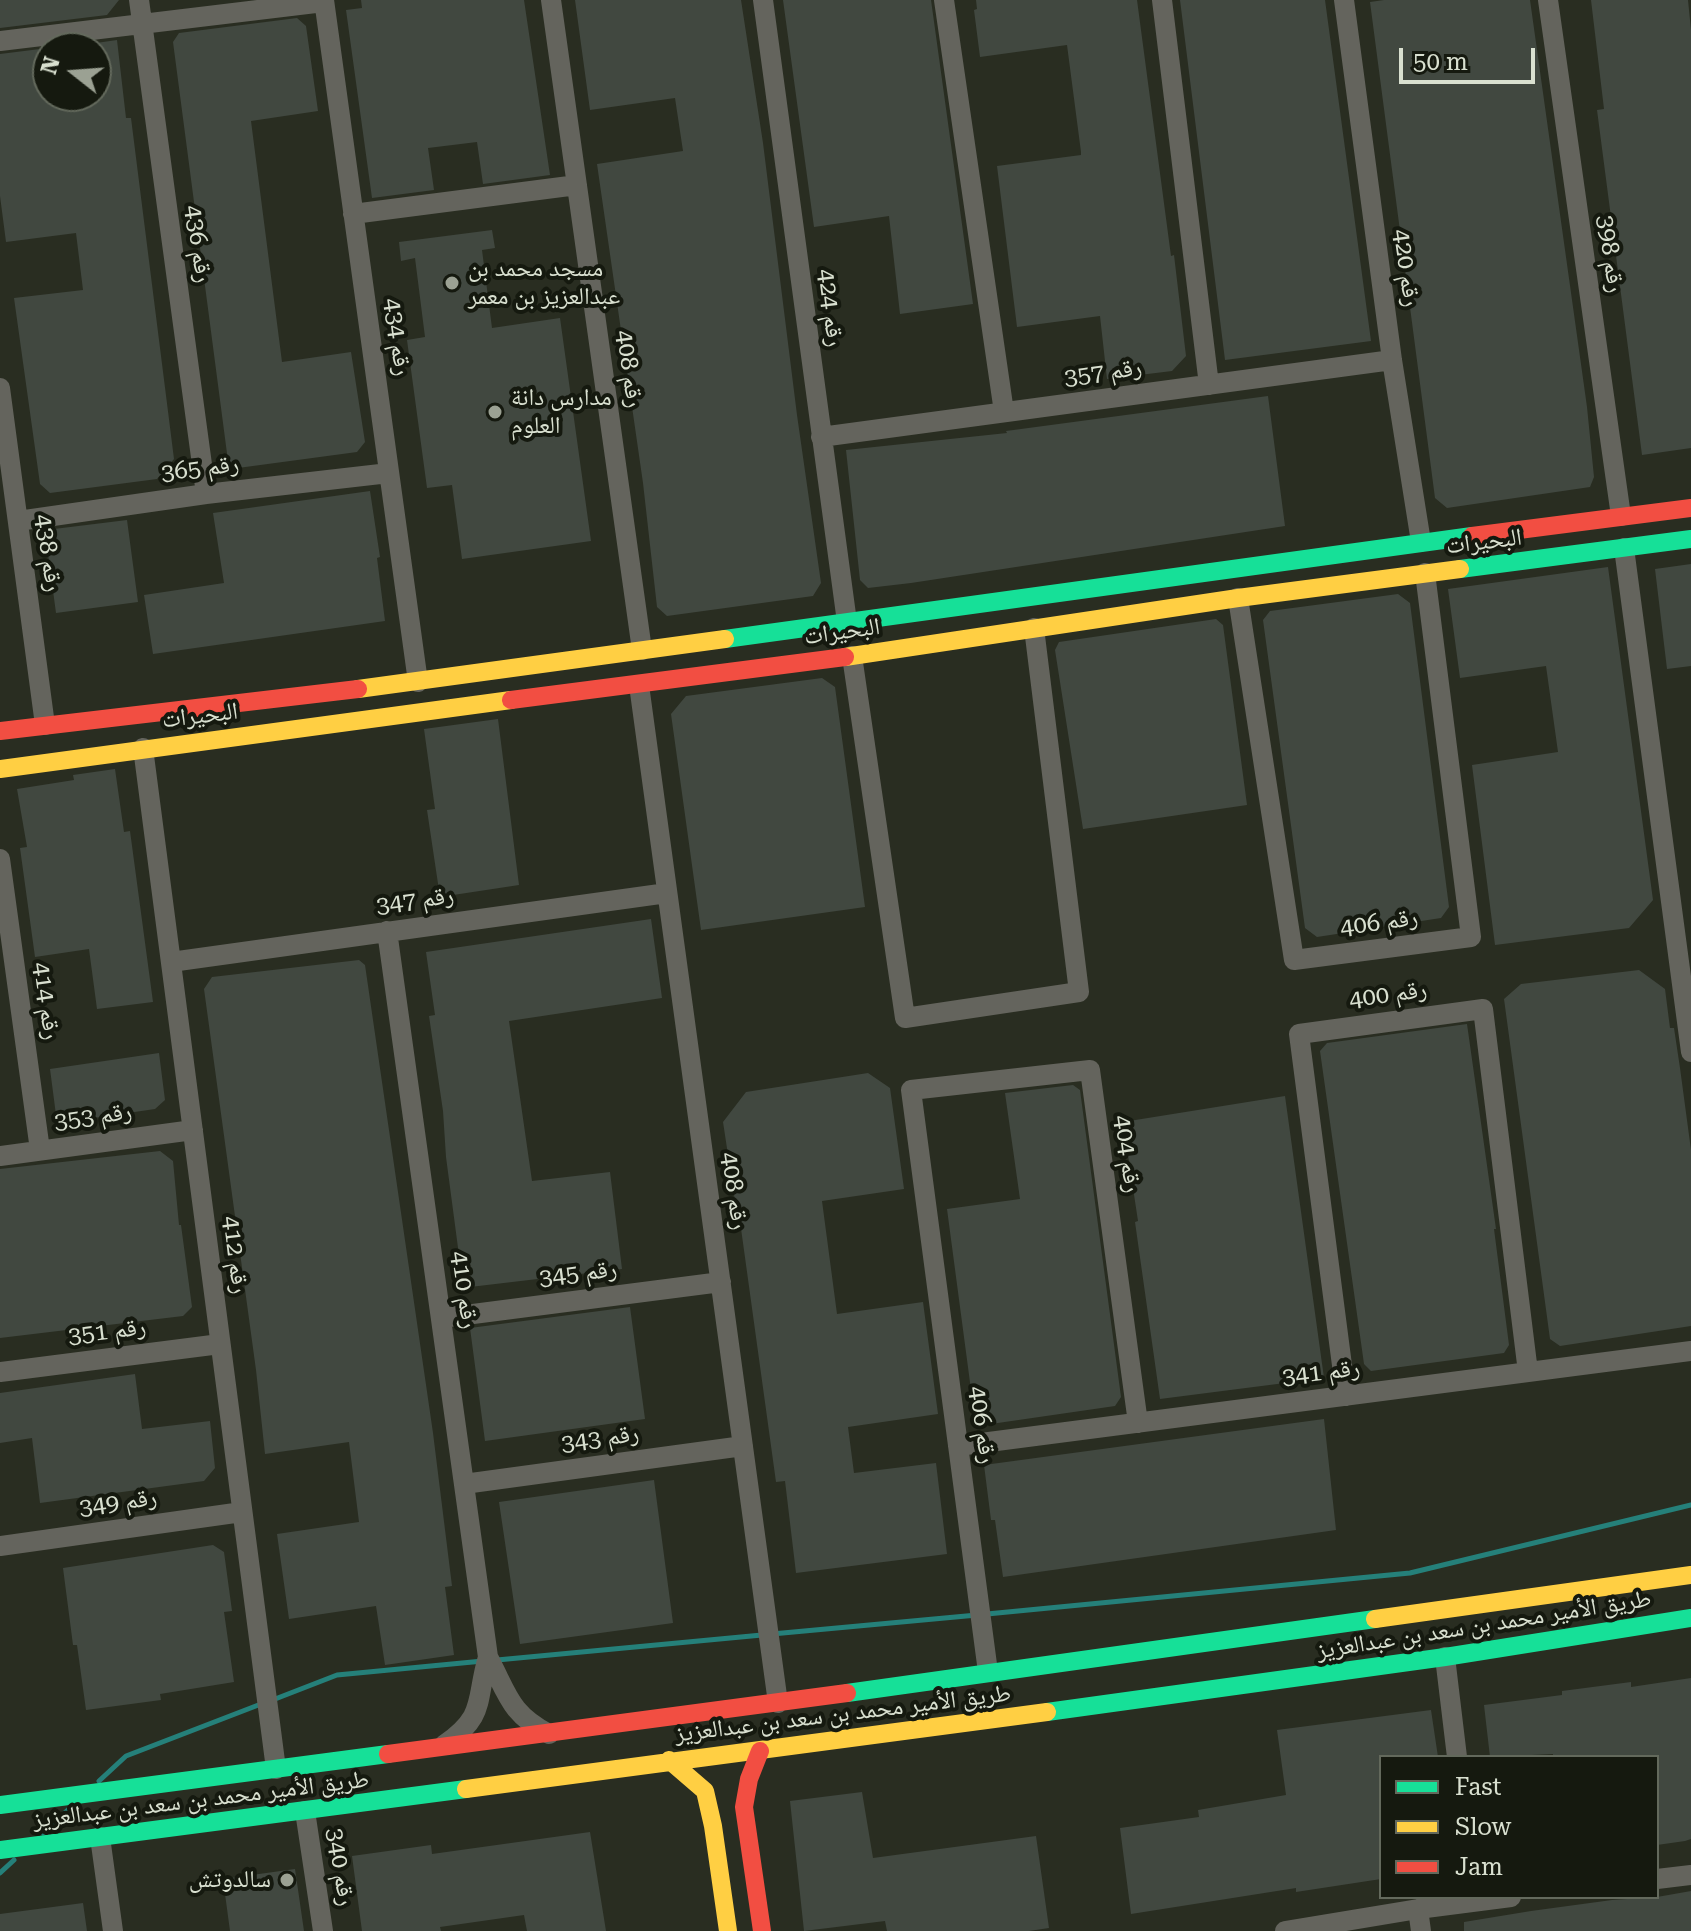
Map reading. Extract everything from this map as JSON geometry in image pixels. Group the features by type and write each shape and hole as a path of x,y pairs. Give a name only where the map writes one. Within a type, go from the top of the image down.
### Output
{"street":[{"name":"رقم 436","path":"139,0 206,494"},
{"name":"رقم 408","path":"551,0 642,650"},
{"name":"رقم 424","path":"763,0 847,622"},
{"path":"944,0 1004,412"},
{"path":"1162,0 1209,385"},
{"name":"رقم 420","path":"1344,0 1392,360 1421,542"},
{"name":"رقم 398","path":"1548,0 1621,516"},
{"path":"0,41 324,1"},
{"name":"رقم 434","path":"324,1 389,473 414,682"},
{"path":"353,214 577,185"},
{"name":"رقم 357","path":"821,437 1392,360"},
{"name":"رقم 438","path":"0,388 45,725"},
{"name":"رقم 365","path":"18,521 206,494 389,473"},
{"name":"البحيرات","path":"0,731 414,682 1421,542 1691,508"},
{"name":"البحيرات","path":"0,769 639,685 1238,598 1691,539"},
{"path":"1624,548 1691,1052"},
{"name":"رقم 406","path":"1238,598 1294,960 1338,955 1471,937 1425,573"},
{"path":"852,656 905,1018 1079,992 1034,628"},
{"path":"414,682 415,713"},
{"name":"رقم 408","path":"639,685 778,1703"},
{"name":"رقم 412","path":"143,748 276,1769"},
{"name":"رقم 414","path":"0,859 9,992 40,1150"},
{"name":"رقم 347","path":"171,962 667,893"},
{"name":"رقم 410","path":"387,931 488,1657"},
{"name":"رقم 400","path":"1346,1396 1299,1034 1483,1009 1528,1372"},
{"name":"رقم 404","path":"911,1090 1090,1070 1138,1423"},
{"name":"رقم 406","path":"911,1090 988,1672"},
{"name":"رقم 353","path":"0,1156 193,1130"},
{"name":"رقم 345","path":"442,1318 721,1282"},
{"name":"رقم 351","path":"0,1372 220,1344"},
{"name":"رقم 341","path":"958,1446 1691,1351"},
{"name":"رقم 343","path":"464,1484 743,1446"},
{"name":"رقم 349","path":"0,1546 242,1512"},
{"name":"طريق الأمير محمد بن سعد بن عبدالعزيز","path":"0,1805 778,1703 1691,1575"},
{"name":"طريق الأمير محمد بن سعد بن عبدالعزيز","path":"0,1850 669,1760 760,1751 1445,1657 1691,1618"},
{"path":"488,1657 511,1705 531,1725 549,1734"},
{"path":"439,1748 467,1728 475,1716 488,1657"},
{"path":"1445,1657 1457,1755"},
{"path":"760,1751 749,1779 744,1807 762,1931"},
{"path":"669,1760 705,1791 728,1931"},
{"name":"رقم 340","path":"305,1811 323,1931"},
{"path":"713,1826 746,1823"},
{"path":"100,1837 113,1931"},
{"path":"1659,1879 1691,1875"},
{"path":"1285,1931 1475,1899"},
{"path":"1418,1909 1421,1931"}],"building":[{"path":"0,0 119,0 107,15 0,28"},
{"path":"361,0 524,0 550,175 483,184 477,142 428,148 434,190 372,198 346,10 362,8"},
{"path":"575,0 741,0 821,583 813,596 667,616 657,607 643,483 597,164 683,151 675,98 590,110"},
{"path":"783,0 931,0 973,304 900,314 889,216 814,227"},
{"path":"976,0 1137,0 1186,356 1172,371 1107,379 1100,316 1017,327 997,166 1081,155 1081,152 1067,45 980,57 974,10 977,9"},
{"path":"1180,0 1325,0 1371,341 1225,360"},
{"path":"1530,0 1587,407 1594,477 1590,487 1447,508 1435,498 1370,2"},
{"path":"1591,0 1688,0 1691,30 1691,448 1642,455 1597,110 1604,109"},
{"path":"297,18 306,26 318,111 251,121 282,362 351,352 365,442 357,452 238,468 228,461 173,42 179,33"},
{"path":"117,40 126,118 131,118 174,459 157,479 50,493 40,484 14,298 83,290 76,233 6,242 0,196 0,54 32,50 32,112 112,112 112,41"},
{"name":"مدارس دانة العلوم","path":"492,230 495,248 482,250 492,328 560,318 591,541 462,559 452,485 427,488 407,340 425,337 415,258 401,261 399,242"},
{"path":"1268,396 1285,526 911,583 868,588 860,580 846,450 1007,433"},
{"path":"370,491 385,621 153,654 144,595 224,583 213,513"},
{"path":"127,520 138,602 56,613 46,539 54,529"},
{"path":"1691,564 1691,666 1667,669 1655,569"},
{"path":"1608,567 1653,900 1629,928 1495,945 1472,765 1558,752 1546,666 1460,678 1448,589"},
{"path":"1398,594 1410,603 1449,907 1441,918 1317,937 1305,928 1263,620 1270,611"},
{"path":"1216,619 1223,625 1247,805 1083,829 1055,650 1059,642"},
{"path":"822,678 835,687 865,907 701,930 671,714 686,696"},
{"path":"498,719 519,885 440,897 427,810 435,809 424,729"},
{"path":"115,769 124,832 130,831 153,1002 97,1009 89,949 35,957 20,848 27,847 17,789 74,780 73,775"},
{"path":"651,919 662,998 509,1021 532,1181 610,1172 622,1269 470,1287 462,1278 446,1157 443,1111 429,1016 435,1015 426,952"},
{"path":"359,960 365,965 433,1433 452,1586 445,1587 454,1655 385,1665 376,1606 289,1619 277,1534 359,1522 349,1442 265,1454 204,989 212,977"},
{"path":"1639,970 1665,989 1680,1068 1691,1150 1691,1326 1560,1346 1550,1339 1504,999 1521,984"},
{"path":"1467,1024 1509,1345 1504,1353 1371,1371 1364,1364 1320,1051 1327,1043"},
{"path":"159,1053 165,1100 155,1109 66,1122 56,1115 50,1069"},
{"path":"868,1073 890,1088 904,1189 822,1201 837,1314 923,1302 938,1414 848,1427 854,1473 936,1463 947,1554 796,1573 785,1481 776,1482 739,1214 723,1122 746,1092"},
{"path":"1073,1085 1080,1090 1121,1397 1115,1406 984,1425 975,1420 947,1209 1020,1199 1005,1093"},
{"path":"1285,1096 1324,1378 1160,1399 1123,1122"},
{"path":"160,1151 173,1161 192,1307 183,1316 0,1338 0,1169"},
{"path":"630,1307 645,1419 485,1441 470,1328"},
{"path":"135,1374 142,1429 210,1421 215,1468 204,1481 40,1503 32,1438 0,1443 0,1393"},
{"path":"1324,1419 1336,1530 1003,1577 984,1465"},
{"path":"654,1480 673,1623 520,1644 499,1502"},
{"path":"213,1545 224,1552 232,1611 224,1612 234,1682 160,1694 161,1700 86,1710 77,1645 73,1645 63,1568"},
{"path":"1691,1678 1691,1839 1659,1845 1659,1755 1490,1755 1484,1705 1631,1682 1631,1687"},
{"path":"1431,1710 1438,1755 1379,1755 1379,1879 1296,1892 1296,1888 1131,1914 1120,1828 1199,1817 1198,1810 1286,1795 1277,1730"},
{"path":"862,1792 873,1858 1036,1836 1049,1928 1029,1931 887,1931 885,1921 804,1931 790,1801"},
{"path":"590,1832 606,1931 527,1931 524,1915 440,1927 441,1931 362,1931 352,1856 431,1845 432,1854"},
{"path":"295,1869 304,1931 230,1931 223,1879"},
{"path":"1691,1891 1691,1931 1464,1931 1464,1922 1612,1900"},
{"path":"83,1903 87,1931 0,1931 0,1914"}],"waterway":[{"path":"987,1614 1410,1573 1691,1505"},
{"path":"772,1634 977,1615"},
{"path":"497,1660 762,1635"},
{"path":"270,1701 337,1675 483,1661"},
{"path":"99,1781 126,1756 261,1704"},
{"path":"43,1833 71,1807"},
{"path":"0,1873 14,1860"}],"traffic: fast":[{"path":"725,639 1472,536"},
{"path":"1460,569 1691,539"},
{"path":"1047,1712 1445,1657 1691,1618"},
{"path":"847,1693 1375,1619"},
{"path":"0,1805 388,1754"},
{"path":"0,1850 466,1789"}],"traffic: slow":[{"path":"845,657 1238,598 1460,569"},
{"path":"358,689 725,639"},
{"path":"0,769 511,700"},
{"path":"1375,1619 1691,1575"},
{"path":"466,1789 1047,1712"},
{"path":"669,1760 705,1791 728,1931"}],"traffic: jam":[{"path":"1472,536 1691,508"},
{"path":"511,700 845,657"},
{"path":"0,731 358,689"},
{"path":"388,1754 847,1693"},
{"path":"760,1751 749,1779 744,1807 762,1931"}],"place":[{"name":"مسجد محمد بن عبدالعزيز بن معمر","path":"452,283"},
{"name":"مدارس دانة العلوم","path":"495,412"},
{"name":"سالدوتش","path":"287,1880"}]}
